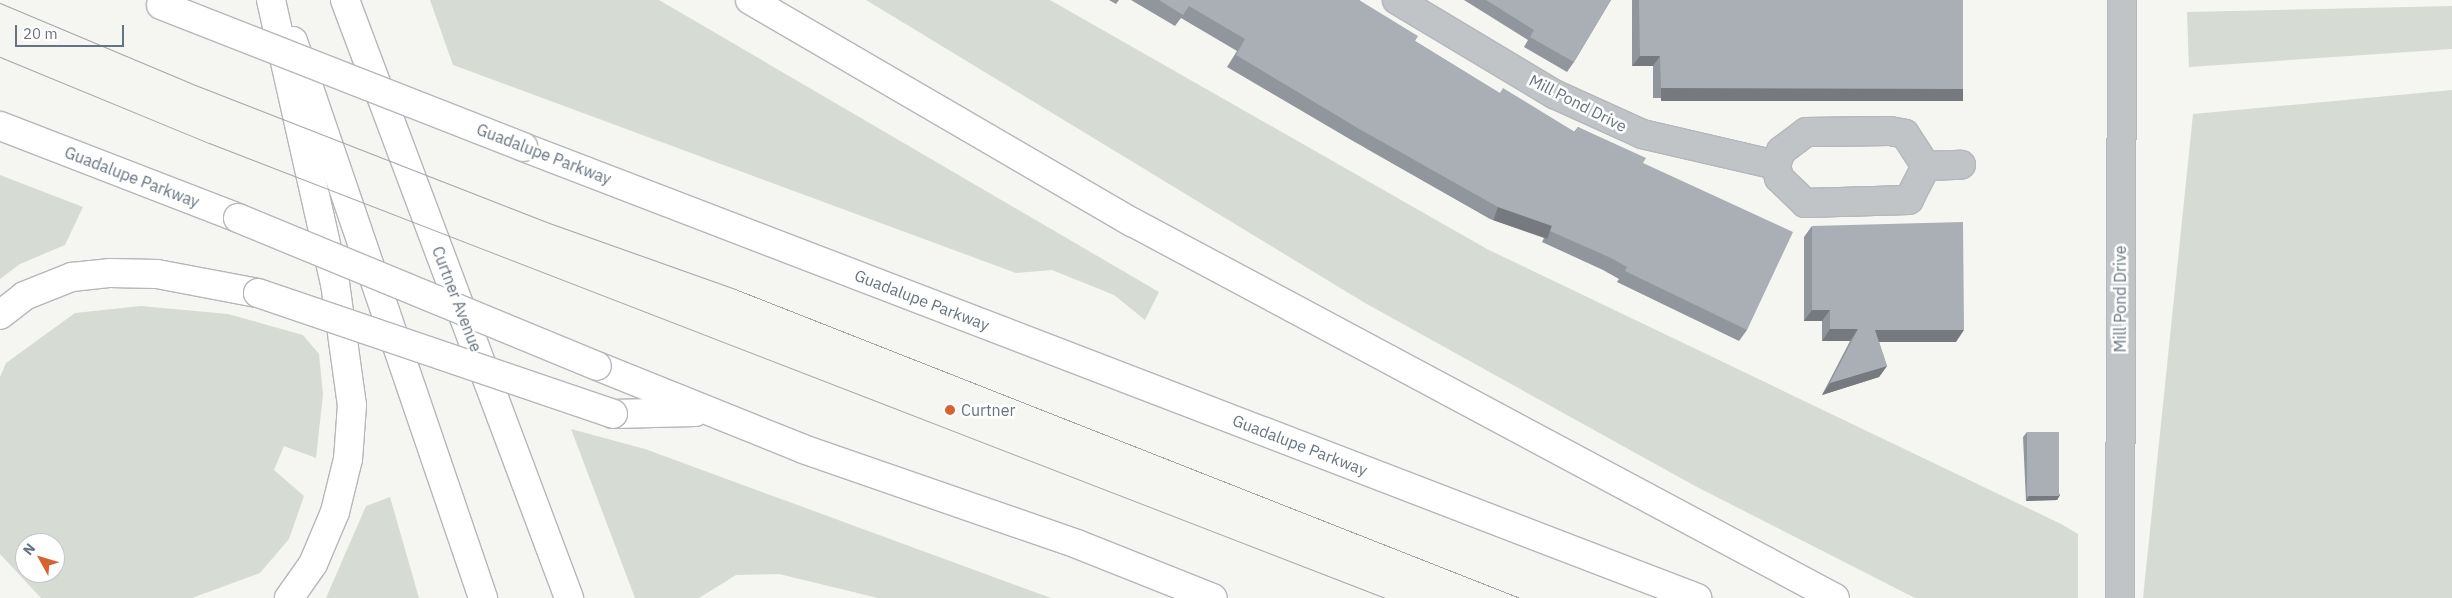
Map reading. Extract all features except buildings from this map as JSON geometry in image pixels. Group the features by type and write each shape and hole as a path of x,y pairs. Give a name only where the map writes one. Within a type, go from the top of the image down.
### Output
{"main road":[{"path":"271,0 335,283 352,405 348,459 335,512 313,564 289,598"},
{"path":"278,0 483,598"},
{"name":"Curtner Avenue","path":"345,0 569,598"},
{"path":"750,0 1148,232 1835,598"},
{"name":"Guadalupe Parkway","path":"154,3 1697,598"},
{"name":"Guadalupe Parkway","path":"0,126 238,218 704,411 1077,544 1214,598"},
{"path":"0,315 24,296 72,277 111,273 166,276 258,293 613,414 704,411"}],"street":[{"name":"Mill Pond Drive","path":"1397,0 1554,94 1642,134 1776,165"},
{"name":"Mill Pond Drive","path":"2120,598 2122,0"},
{"path":"1890,131 1906,134 1926,166 1909,200 1888,203 1805,203 1789,192 1776,165 1791,139 1806,132 1890,131"},
{"path":"1926,166 1961,165"}],"shaded area":[{"path":"430,0 659,0 1159,292 1145,320 1114,295 1052,270 1016,273 453,65"},
{"path":"866,0 1050,0 1487,249 2061,524 2078,534 2078,598 1915,598 1695,486 1365,303"},
{"path":"2452,6 2452,49 2189,67 2187,12"},
{"path":"2452,90 2452,598 2143,598 2193,114"},
{"path":"0,175 83,207 65,245 20,264 0,279"},
{"path":"141,306 228,314 303,335 319,354 323,394 316,458 284,446 274,470 304,496 289,539 260,573 192,598 41,598 27,583 65,583 65,533 15,533 15,570 0,554 0,377 6,363 75,313"},
{"path":"571,429 645,449 1051,598 878,598 779,574 736,575 699,598 635,598"},
{"path":"390,497 419,598 326,598 366,506"}],"tram line":[{"path":"0,3 190,83 549,223 735,289 1520,598"},
{"path":"0,57 209,143 1385,598"}],"place":[{"name":"Curtner","path":"950,410"}]}
